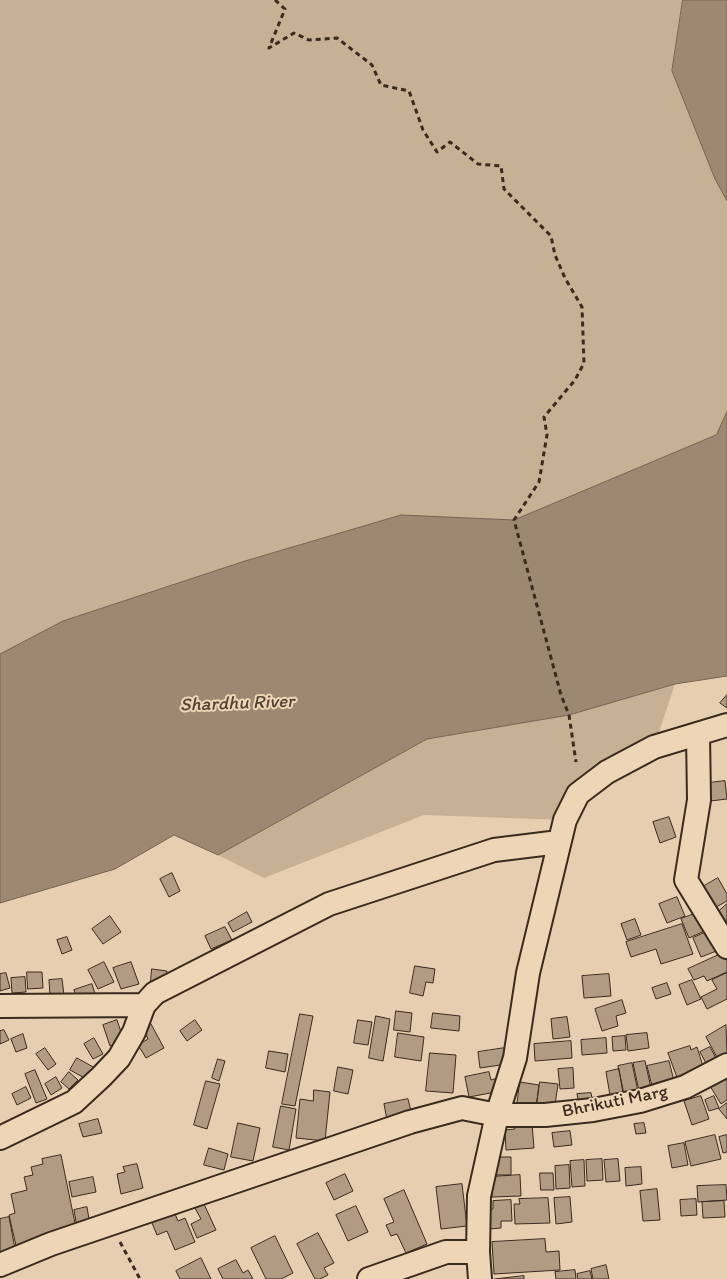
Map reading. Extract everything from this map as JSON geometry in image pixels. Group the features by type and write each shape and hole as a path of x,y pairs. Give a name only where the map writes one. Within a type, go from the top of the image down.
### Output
{"street":[{"path":"480,1279 478,1252 479,1196 497,1115 515,1058 528,973 565,820 578,794 608,772 654,748 727,725"},
{"path":"698,734 699,800 686,880 727,947"},
{"path":"0,1138 74,1102 101,1077 119,1058 131,1038 144,1005 155,993 329,904 494,850 559,842"},
{"path":"0,1006 144,1005"},
{"name":"Bhrikuti Marg","path":"2,1270 51,1244 410,1122 462,1108 497,1115 593,1110 640,1101 685,1087 727,1065"},
{"path":"369,1279 446,1252 478,1252"}],"path":[{"path":"275,0 285,9 269,48 294,33 309,40 336,38 372,65 381,85 409,90 423,130 437,152 450,142 478,164 501,166 504,189 551,236 565,278 582,307 584,363 575,380 544,417 547,435 539,482 514,520 561,695 569,715 576,762"},
{"path":"111,1224 140,1279"}],"shaded area":[{"path":"0,0 683,0 672,71 715,179 727,201 727,412 716,435 514,520 401,515 245,561 63,621 0,654"},
{"path":"675,684 654,747 608,772 565,820 424,815 264,878 218,855 427,739 569,715"}],"water":[{"path":"683,0 727,0 727,201 715,179 672,71"},
{"name":"Shardhu River","path":"727,412 727,676 675,684 569,715 427,739 218,855 174,835 115,869 0,903 0,654 63,621 245,561 401,515 514,520 716,435"}],"building":[{"path":"727,695 727,708 720,703"},
{"path":"725,781 727,799 710,801 708,783"},
{"path":"669,817 676,837 660,843 653,822"},
{"path":"172,873 180,891 169,897 160,879"},
{"path":"718,878 727,894 727,901 711,910 699,889"},
{"path":"677,897 685,916 667,923 659,904"},
{"path":"727,904 727,922 718,912"},
{"path":"702,911 709,929 689,938 681,919"},
{"path":"247,912 252,922 233,932 228,923"},
{"path":"110,916 121,932 103,944 92,929"},
{"path":"635,919 641,935 627,940 621,924"},
{"path":"682,924 693,954 661,964 656,949 631,957 626,942"},
{"path":"225,927 232,940 211,949 205,936"},
{"path":"711,930 719,950 701,957 693,938"},
{"path":"67,937 72,950 62,954 57,940"},
{"path":"723,953 727,961 727,972 707,981 704,976 694,980 688,969"},
{"path":"104,962 114,982 98,989 88,970"},
{"path":"131,962 139,984 121,989 113,968"},
{"path":"415,966 435,969 433,983 426,982 423,996 410,993"},
{"path":"152,969 167,971 166,983 151,981"},
{"path":"27,972 42,972 43,988 28,989"},
{"path":"6,973 10,988 0,991 0,974"},
{"path":"727,973 727,999 707,1009 701,997 717,989 712,980"},
{"path":"609,974 611,996 584,998 582,976"},
{"path":"25,977 26,992 12,993 11,978"},
{"path":"62,979 64,995 50,996 49,980"},
{"path":"692,980 701,999 687,1005 679,985"},
{"path":"667,983 671,994 656,999 652,988"},
{"path":"92,984 96,997 79,1003 74,990"},
{"path":"622,1000 626,1013 616,1016 618,1026 602,1031 595,1009"},
{"path":"396,1011 412,1013 410,1032 394,1030"},
{"path":"433,1013 460,1016 459,1031 431,1028"},
{"path":"300,1014 313,1016 295,1106 282,1104"},
{"path":"376,1016 390,1019 383,1061 369,1058"},
{"path":"567,1017 570,1037 553,1039 551,1019"},
{"path":"117,1020 124,1041 110,1046 103,1025"},
{"path":"195,1020 202,1030 187,1041 180,1031"},
{"path":"358,1020 372,1022 368,1045 354,1043"},
{"path":"151,1024 164,1048 146,1058 138,1045 148,1039 143,1029"},
{"path":"726,1025 727,1054 718,1059 706,1037"},
{"path":"4,1030 9,1040 0,1044 0,1031"},
{"path":"398,1033 424,1037 421,1061 395,1057"},
{"path":"647,1033 649,1048 628,1051 626,1035"},
{"path":"23,1034 27,1048 16,1052 11,1039"},
{"path":"625,1036 626,1050 613,1051 612,1037"},
{"path":"94,1038 103,1054 93,1059 84,1044"},
{"path":"606,1038 607,1053 582,1055 581,1040"},
{"path":"571,1041 572,1058 535,1061 534,1044"},
{"path":"690,1046 691,1050 697,1047 703,1066 690,1071 693,1079 679,1083 668,1053"},
{"path":"710,1047 717,1060 707,1065 700,1052"},
{"path":"45,1048 56,1064 48,1070 36,1054"},
{"path":"505,1048 507,1064 480,1068 478,1052"},
{"path":"269,1051 288,1054 285,1072 266,1068"},
{"path":"430,1053 456,1055 453,1093 426,1091"},
{"path":"77,1058 95,1068 88,1080 70,1070"},
{"path":"218,1059 225,1061 219,1081 212,1078"},
{"path":"645,1061 651,1088 639,1091 633,1063"},
{"path":"669,1061 675,1085 653,1090 647,1066"},
{"path":"632,1063 639,1096 625,1099 618,1066"},
{"path":"338,1067 353,1070 348,1094 334,1091"},
{"path":"573,1068 574,1088 560,1089 558,1069"},
{"path":"619,1069 624,1099 611,1101 606,1072"},
{"path":"35,1070 47,1099 36,1103 25,1074"},
{"path":"69,1072 78,1080 69,1089 61,1082"},
{"path":"489,1072 491,1080 498,1078 501,1091 469,1097 465,1077"},
{"path":"727,1075 727,1100 721,1104 710,1086"},
{"path":"56,1077 62,1088 51,1095 45,1084"},
{"path":"206,1081 220,1084 207,1129 194,1125"},
{"path":"520,1082 539,1085 536,1108 517,1106"},
{"path":"540,1082 558,1084 555,1105 537,1103"},
{"path":"26,1087 31,1098 17,1105 12,1094"},
{"path":"314,1090 330,1092 325,1141 296,1138 300,1099 313,1101"},
{"path":"591,1093 593,1103 579,1105 577,1094"},
{"path":"701,1096 709,1119 692,1125 684,1101"},
{"path":"714,1096 719,1108 709,1111 705,1100"},
{"path":"408,1099 412,1115 387,1120 384,1104"},
{"path":"727,1103 727,1119 719,1109"},
{"path":"281,1106 296,1109 289,1150 273,1147"},
{"path":"98,1119 102,1133 83,1137 79,1124"},
{"path":"238,1123 260,1128 253,1161 231,1157"},
{"path":"532,1123 534,1148 506,1150 505,1130 515,1129 514,1125"},
{"path":"644,1123 646,1133 636,1134 634,1124"},
{"path":"570,1131 572,1145 554,1147 552,1133"},
{"path":"715,1135 721,1159 691,1166 685,1142"},
{"path":"727,1135 727,1152 723,1153 719,1137"},
{"path":"684,1143 688,1165 672,1168 668,1146"},
{"path":"209,1148 228,1154 224,1170 204,1165"},
{"path":"61,1155 76,1228 17,1250 9,1215 15,1213 11,1194 27,1190 24,1177 33,1175 31,1167 43,1164 42,1159"},
{"path":"492,1157 511,1157 511,1175 492,1175"},
{"path":"602,1159 603,1180 587,1181 586,1160"},
{"path":"618,1159 620,1181 606,1182 604,1160"},
{"path":"584,1160 585,1186 572,1187 570,1161"},
{"path":"137,1164 143,1188 121,1194 117,1174 125,1172 123,1167"},
{"path":"569,1165 570,1188 556,1189 555,1166"},
{"path":"641,1167 642,1184 626,1186 625,1168"},
{"path":"540,1173 553,1173 554,1190 541,1190"},
{"path":"345,1174 353,1191 334,1200 326,1183"},
{"path":"520,1175 521,1196 492,1197 491,1177"},
{"path":"93,1177 96,1192 72,1197 69,1182"},
{"path":"462,1184 467,1226 441,1229 436,1187"},
{"path":"726,1185 727,1200 698,1202 697,1186"},
{"path":"657,1189 660,1220 643,1221 640,1191"},
{"path":"404,1190 427,1244 406,1253 397,1234 391,1236 386,1225 394,1222 384,1199"},
{"path":"570,1197 572,1222 556,1224 554,1198"},
{"path":"548,1198 550,1223 515,1224 514,1204 520,1204 519,1199"},
{"path":"696,1199 697,1215 681,1216 680,1200"},
{"path":"511,1200 512,1221 501,1221 501,1228 489,1229 488,1210 493,1209 493,1201"},
{"path":"724,1201 725,1217 703,1218 702,1202"},
{"path":"204,1204 216,1230 197,1238 191,1224 201,1219 195,1208"},
{"path":"356,1206 368,1232 348,1241 336,1215"},
{"path":"87,1207 90,1225 77,1227 74,1210"},
{"path":"175,1214 178,1221 185,1218 195,1242 175,1250 167,1231 157,1235 152,1223"},
{"path":"9,1217 15,1249 0,1252 0,1219"},
{"path":"318,1233 334,1263 324,1268 328,1275 315,1279 297,1244"},
{"path":"275,1236 293,1273 281,1279 266,1279 251,1248"},
{"path":"545,1239 546,1252 559,1251 560,1270 494,1274 492,1242"},
{"path":"201,1258 211,1279 180,1279 176,1271"},
{"path":"236,1260 243,1273 248,1270 253,1279 223,1279 218,1269"},
{"path":"606,1265 609,1279 593,1279 591,1269"},
{"path":"575,1270 576,1279 556,1279 555,1272"},
{"path":"590,1271 592,1279 578,1279 577,1274"},
{"path":"524,1276 524,1279 495,1279"}]}
